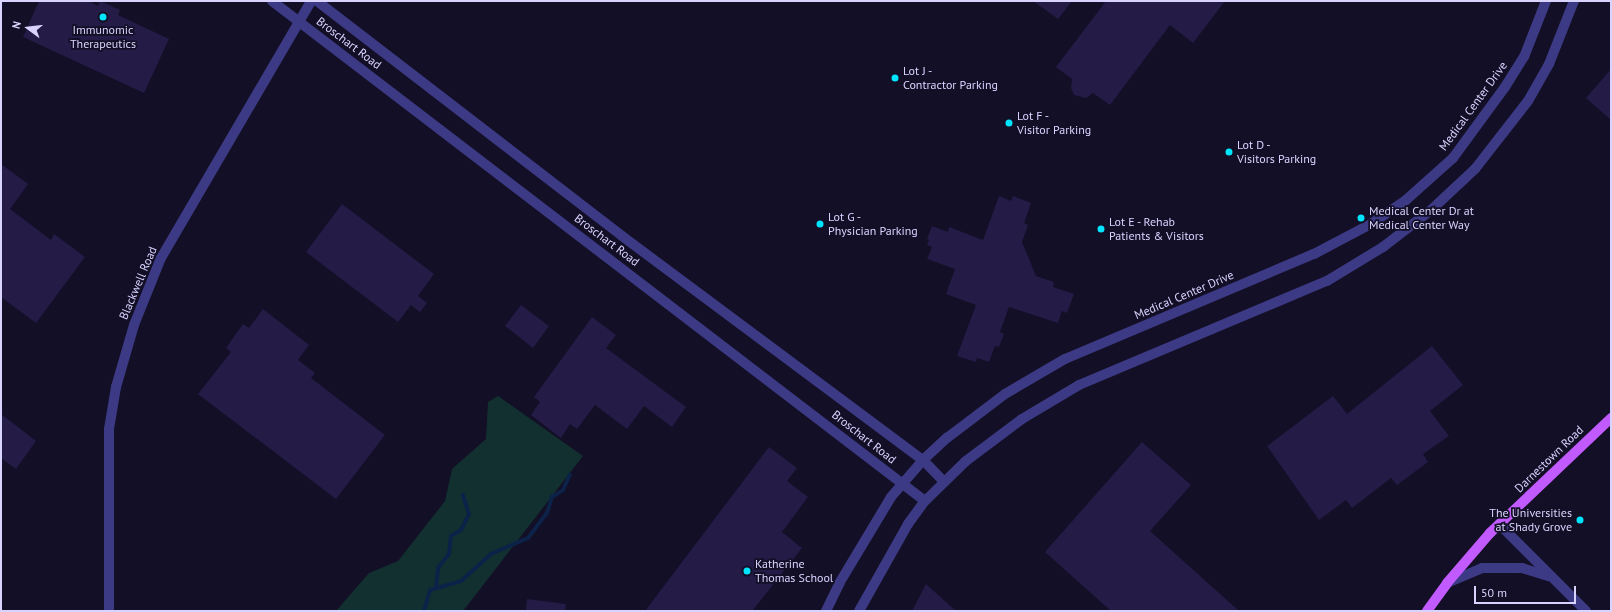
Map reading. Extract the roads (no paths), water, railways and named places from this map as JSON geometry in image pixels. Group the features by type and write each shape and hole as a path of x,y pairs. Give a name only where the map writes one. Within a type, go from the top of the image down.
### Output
{"main road":[{"name":"Darnestown Road","path":"1427,611 1447,583 1499,524 1611,418"}],"street":[{"name":"Broschart Road","path":"272,1 925,501"},
{"name":"Blackwell Road","path":"110,611 109,429 116,387 134,324 161,258 311,1"},
{"name":"Broschart Road","path":"317,1 622,236 923,460 943,481"},
{"name":"Medical Center Drive","path":"826,611 884,507 903,483 923,460 947,438 1006,394 1065,359 1314,254 1371,224 1406,200 1452,158 1505,87 1524,57 1546,1"},
{"path":"859,611 908,524 925,501 943,481 1022,419 1079,386 1327,281 1383,247 1430,211 1475,169 1528,101 1549,64 1574,1"},
{"path":"1499,524 1586,611"},
{"path":"1447,583 1482,568 1522,568 1551,576"}],"waterway":[{"path":"424,611 430,590 461,581 491,554 528,538 547,513 552,497 563,490 570,474"},
{"path":"436,588 438,568 449,554 451,536 461,530 469,514 463,495"}],"place":[{"name":"Immunomic Therapeutics","path":"103,17"},
{"name":"Lot J - Contractor Parking","path":"895,78"},
{"name":"Lot F - Visitor Parking","path":"1009,123"},
{"name":"Lot D - Visitors Parking","path":"1229,152"},
{"name":"Medical Center Dr at Medical Center Way","path":"1361,218"},
{"name":"Lot G - Physician Parking","path":"820,224"},
{"name":"Lot E - Rehab Patients & Visitors","path":"1101,229"},
{"name":"The Universities at Shady Grove","path":"1580,520"},
{"name":"Katherine Thomas School","path":"747,571"}]}
